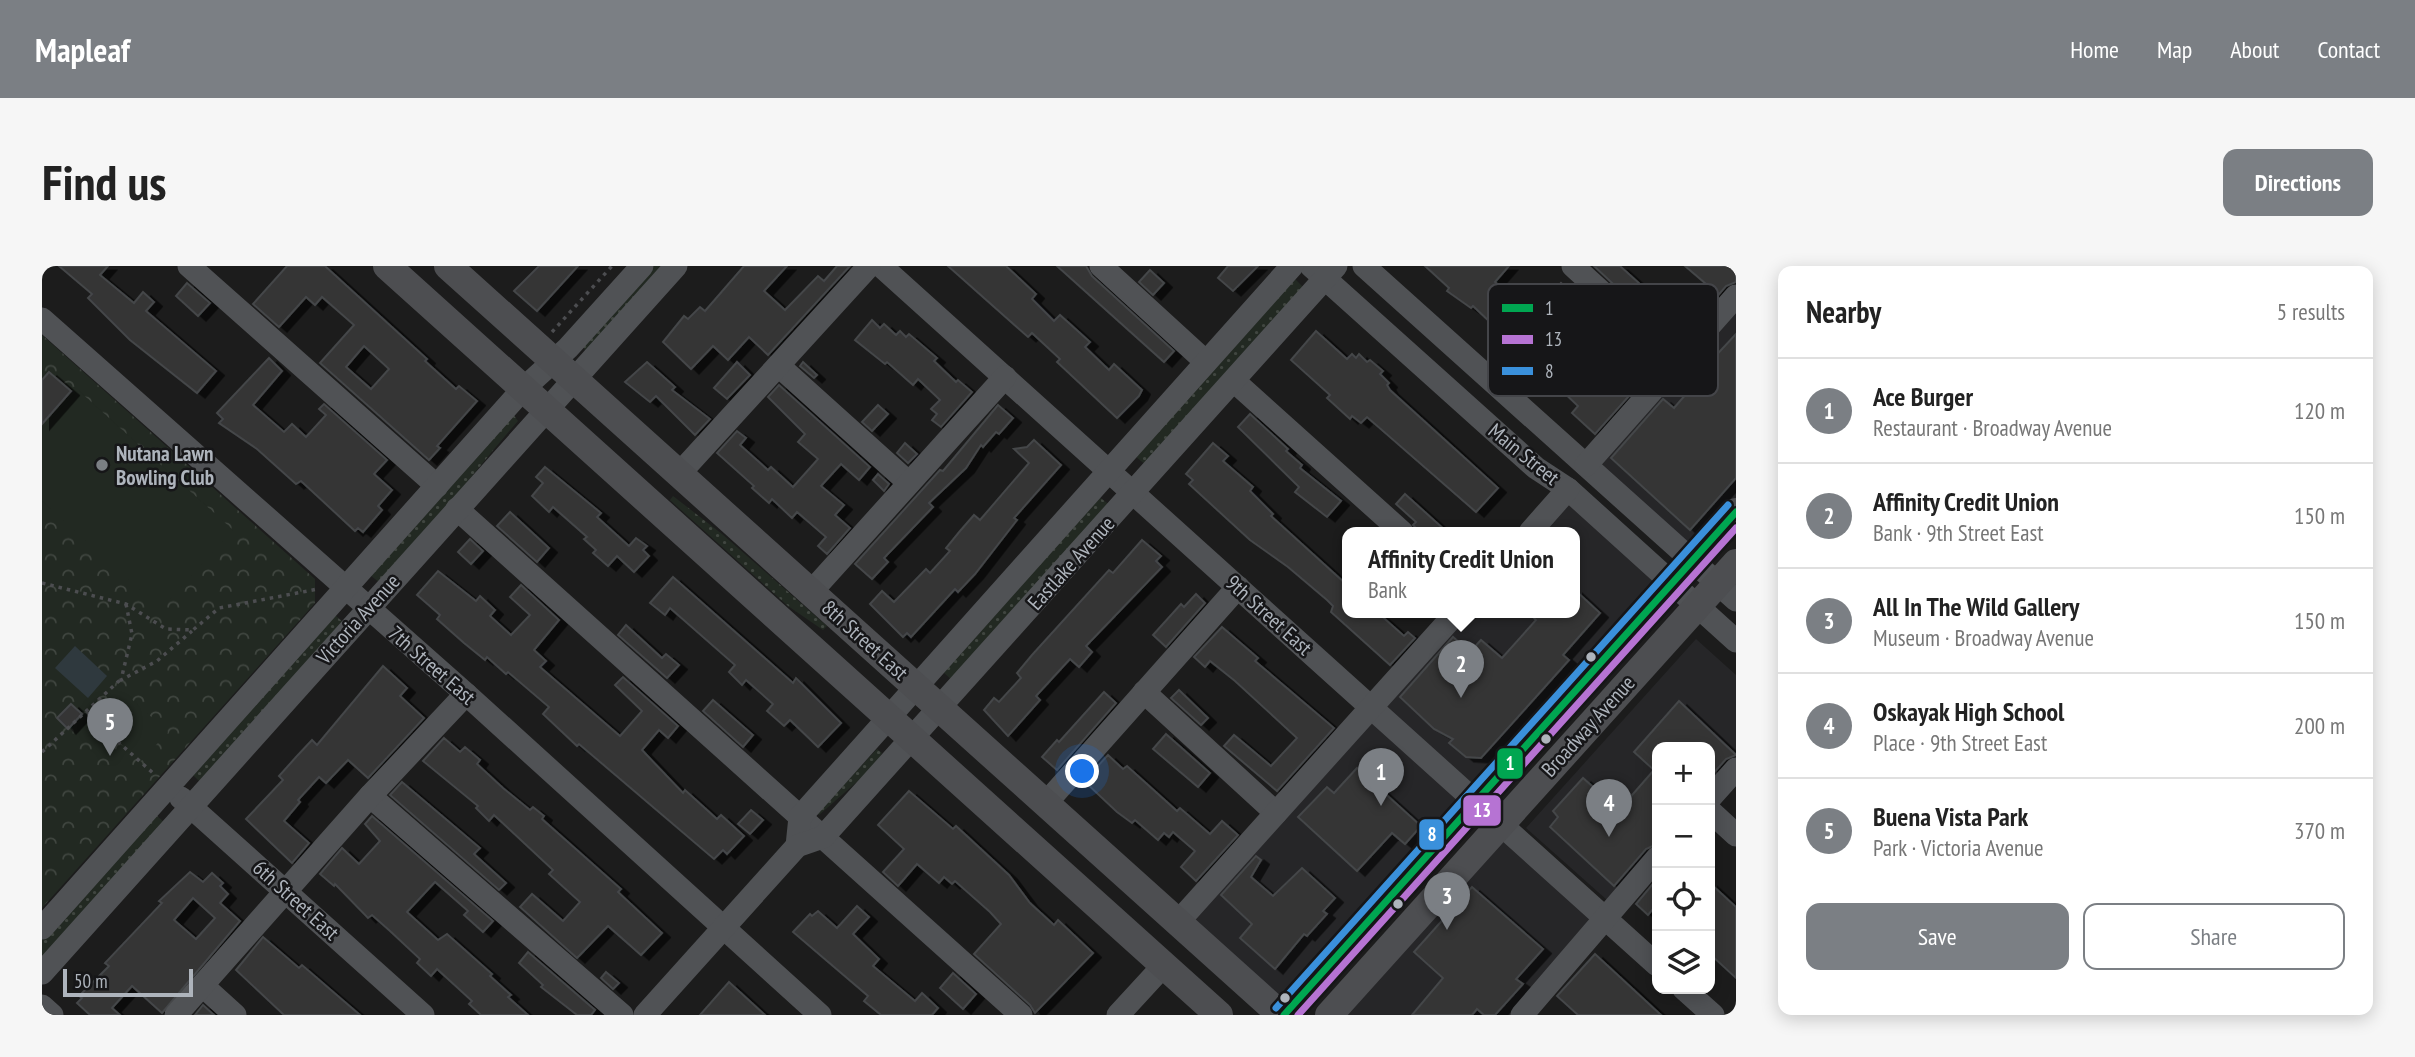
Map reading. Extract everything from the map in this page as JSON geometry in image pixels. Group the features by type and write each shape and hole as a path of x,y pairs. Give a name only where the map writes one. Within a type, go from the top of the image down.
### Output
{"main road":[{"name":"8th Street East","path":"387,266 1219,1015"},
{"name":"8th Street East","path":"448,266 1282,1015"},
{"name":"Broadway Avenue","path":"1282,1015 1736,512"},
{"name":"Broadway Avenue","path":"1329,1015 1698,606 1730,582"}],"street":[{"path":"189,266 437,486"},
{"name":"Victoria Avenue","path":"42,974 547,410 564,370 642,266"},
{"name":"Victoria Avenue","path":"42,928 175,778 338,582 437,486 523,389 564,370 676,266"},
{"path":"679,474 869,266"},
{"name":"9th Street East","path":"881,266 1652,960"},
{"path":"1101,266 1206,362"},
{"name":"Eastlake Avenue","path":"800,817 1292,266"},
{"name":"Main Street","path":"1364,266 1488,377"},
{"path":"1573,266 1593,284"},
{"name":"Eastlake Avenue","path":"645,1015 797,846 823,837 1134,494 1234,381 1325,270"},
{"name":"Main Street","path":"1325,270 1536,468 1568,489 1736,641"},
{"path":"1718,316 1736,296"},
{"name":"7th Street East","path":"42,319 466,694 820,1015"},
{"path":"779,366 909,483"},
{"path":"811,592 1005,377"},
{"path":"1234,381 1396,527"},
{"name":"Main Street","path":"1509,396 1692,560 1730,582"},
{"path":"1586,465 1646,396"},
{"path":"1534,527 1568,489"},
{"path":"457,509 1020,1015"},
{"path":"1046,803 1238,587"},
{"path":"1178,922 1451,618"},
{"path":"1144,692 1276,813"},
{"path":"176,1015 370,796 466,694"},
{"path":"1715,792 1736,769"},
{"name":"6th Street East","path":"175,778 192,806 424,1015"},
{"path":"370,796 622,1015"},
{"path":"1715,816 1736,835"},
{"path":"797,846 800,817"},
{"path":"1522,1015 1607,920 1652,864"},
{"path":"1118,1015 1164,965"},
{"path":"202,986 235,1015"},
{"path":"1690,994 1713,1015"},
{"path":"42,1006 52,1015"}],"path":[{"path":"551,333 612,266"},
{"path":"42,752 121,680 179,646 219,608 318,589 338,582"},
{"path":"42,583 126,604 166,629 193,631"},
{"path":"121,680 132,634 126,604"},
{"path":"88,712 90,717 153,772 167,757 175,778"}],"shaded area":[{"path":"1736,296 1736,512 1692,560 1586,465 1647,396 1718,396 1718,316"},
{"path":"1568,489 1672,583 1284,1015 1178,922 1452,618 1580,618 1580,527 1534,527"},
{"path":"1696,639 1736,675 1736,759 1715,782 1715,742 1652,742 1652,852 1607,900 1526,828"},
{"path":"75,646 107,676 88,698 55,668"},
{"path":"1500,824 1607,920 1522,1015 1329,1015"}],"green space":[{"path":"654,266 669,266 588,354 582,346"},
{"path":"1295,279 1305,289 1147,466 1135,456"},
{"path":"42,335 315,579 315,603 42,908"},
{"name":"Nutana Lawn Bowling Club","path":"78,390 233,530 161,609 42,501 42,430"},
{"path":"513,414 518,421 416,544 380,583 370,575"},
{"path":"673,496 722,534 827,626 823,630 788,606 670,500"},
{"path":"1098,496 1111,506 952,680 943,672"},
{"path":"335,615 344,623 201,783 192,774"},
{"path":"117,686 168,732 141,761 90,717"},
{"path":"877,749 882,753 875,766 819,815 817,813"},
{"path":"156,815 164,822 42,961 42,940"}],"building":[{"path":"59,266 108,266 100,275 134,303 143,292 154,302 146,311 216,371 197,393 130,340 88,298 92,294"},
{"path":"287,266 325,266 456,389 459,386 477,401 437,446 440,448 429,460 320,363 354,325 322,297 315,305 306,297 279,327 253,304","holes":["364,346 389,369 371,389 346,367"]},
{"path":"539,266 578,266 537,311 514,291"},
{"path":"744,266 787,266 764,291 785,310 818,276 824,281 837,266 850,266 768,355 749,337 728,360 713,346 691,369 663,342 684,316 688,319 700,307 705,311"},
{"path":"948,266 1006,266 1036,294 1032,299 1054,321 1060,315 1090,342 1085,347 1109,370 1114,364 1142,390 1139,396 1117,418 1057,362 1060,359 1032,333 1028,337"},
{"path":"1057,266 1086,266 1092,276 1174,351 1164,362"},
{"path":"1228,266 1258,266 1233,291 1218,278"},
{"path":"1425,266 1509,266 1495,282 1497,284 1488,284 1488,320 1473,306 1471,308 1447,291 1449,288"},
{"path":"1594,266 1620,266 1640,284 1613,284"},
{"path":"1685,266 1736,266 1736,282 1726,286 1718,295 1718,284 1706,284"},
{"path":"1150,270 1164,283 1153,295 1139,282"},
{"path":"187,283 210,303 198,316 176,296"},
{"path":"872,320 880,328 884,324 896,335 900,331 906,337 909,334 937,358 934,361 956,382 958,380 972,392 941,427 932,420 937,414 931,409 940,400 918,379 913,385 887,362 885,364 855,340"},
{"path":"1316,331 1347,359 1352,354 1356,358 1359,354 1383,371 1380,374 1389,383 1387,385 1390,390 1498,488 1476,512 1367,417 1361,423 1352,416 1350,419 1327,398 1330,395 1291,360"},
{"path":"1736,334 1736,478 1690,530 1611,458 1663,399 1674,408 1684,396 1718,396 1718,353"},
{"path":"269,358 282,371 253,405 284,432 292,424 306,437 326,415 319,409 324,404 387,460 374,474 392,490 378,506 382,510 363,532 358,528 355,531 301,481 296,484 257,449 219,423 223,419 217,413"},
{"path":"647,362 675,387 672,390 710,419 695,435 656,396 650,402 625,382"},
{"path":"737,362 750,375 727,399 714,388"},
{"path":"803,362 817,375 814,378 800,366"},
{"path":"49,372 71,391 42,424 42,380"},
{"path":"779,385 870,467 859,480 841,464 821,486 844,505 835,515 850,528 827,554 818,546 826,537 797,512 792,518 772,499 769,503 717,453 737,431 746,438 740,445 768,470 771,467 793,487 818,459 798,442 805,434 768,397"},
{"path":"1568,396 1629,396 1595,434 1572,413 1578,406"},
{"path":"878,405 888,414 872,431 862,422"},
{"path":"998,405 1013,418 999,434 996,432 983,447 981,445 966,468 929,503 933,507 884,558 888,562 872,579 855,564 940,470 943,471"},
{"path":"1250,414 1288,449 1286,451 1302,465 1300,468 1341,501 1327,517 1295,492 1299,487 1238,427"},
{"path":"1034,440 1061,465 1014,518 1017,520 975,574 958,592 955,589 911,637 907,633 903,637 870,604 882,591 894,602 926,569 930,573 950,551 946,548 974,515 980,520 1029,463 1014,449 1027,447"},
{"path":"905,443 917,454 908,463 897,453"},
{"path":"1213,443 1228,456 1223,461 1253,487 1250,491 1273,514 1271,516 1342,580 1342,618 1384,618 1404,636 1408,632 1415,638 1390,665 1331,612 1333,606 1327,600 1250,540 1189,484 1193,480 1186,474"},
{"path":"545,467 601,513 597,517 629,546 636,538 647,546 643,550 649,556 634,572 617,556 608,566 593,553 596,550 584,539 587,537 553,507 549,512 532,496 543,483 536,477"},
{"path":"878,474 889,484 884,491 873,480"},
{"path":"1405,494 1441,527 1415,527 1413,525 1416,522 1396,504"},
{"path":"510,512 549,548 537,562 497,526"},
{"path":"470,539 483,551 471,564 458,552"},
{"path":"1142,540 1161,556 1156,561 1162,567 1086,646 1092,652 1079,667 1070,659 1036,696 1040,700 1008,736 984,710 994,698 999,702 1021,678 1017,673 1032,655 1109,570 1113,573"},
{"path":"438,571 476,601 480,596 495,610 490,616 511,635 530,615 510,597 521,585 559,620 534,650 546,661 540,667 620,736 642,711 615,685 623,677 678,726 668,738 659,730 642,750 683,793 685,790 717,819 721,815 744,836 727,854 723,850 714,859 579,744 577,746 543,714 549,707 508,672 506,674 487,657 485,660 464,643 437,619 440,615 417,595"},
{"path":"673,577 793,683 796,678 841,723 818,747 790,720 784,726 767,711 773,704 746,680 742,685 729,672 735,665 670,608 665,615 650,603"},
{"path":"1196,594 1205,603 1166,647 1153,635 1181,604 1184,607"},
{"path":"1580,595 1600,613 1563,655 1569,660 1481,758 1466,757 1449,743 1453,739 1434,729 1400,697 1453,637 1470,652 1481,640 1502,658 1536,620 1534,618 1580,618"},
{"path":"626,625 662,658 666,654 679,665 667,678 618,635"},
{"path":"1222,627 1258,658 1255,661 1334,728 1277,791 1224,746 1234,735 1271,766 1297,738 1210,661 1205,667 1194,657"},
{"path":"383,666 407,688 400,696 424,718 368,778 348,760 326,783 319,777 298,800 300,802 284,821 309,843 292,863 246,819 283,780 279,776 312,740 317,745"},
{"path":"1179,690 1208,718 1201,725 1171,698"},
{"path":"1104,692 1116,703 1057,770 1042,757"},
{"path":"713,700 753,735 743,747 703,711"},
{"path":"1679,701 1736,755 1726,759 1715,771 1715,742 1652,742 1652,768 1634,752"},
{"path":"71,704 82,714 68,729 57,718"},
{"path":"1166,734 1210,773 1198,787 1153,749"},
{"path":"444,738 460,752 465,747 480,760 477,764 503,788 530,810 533,807 544,816 542,819 621,889 618,892 662,933 641,955 608,926 577,958 520,907 532,894 563,921 580,902 549,874 553,870 494,815 489,821 476,808 478,806 423,761"},
{"path":"1108,755 1123,769 1127,766 1177,811 1180,808 1210,834 1222,821 1238,835 1196,881 1181,867 1195,851 1173,832 1169,837 1164,833 1158,840 1135,820 1132,823 1117,812 1084,781"},
{"path":"1357,768 1421,826 1405,844 1392,833 1357,871 1298,817 1327,787 1334,793"},
{"path":"1652,772 1652,846 1646,849 1614,886 1550,827 1558,817 1553,811 1583,778 1619,810"},
{"path":"402,782 480,848 474,854 506,883 499,890 390,795"},
{"path":"909,791 953,829 956,826 1009,875 1030,903 1054,925 1058,920 1093,953 1035,1013 1030,1005 974,954 1001,924 990,912 955,881 952,884 944,877 939,883 917,864 898,886 883,872 904,849 878,825"},
{"path":"751,810 763,820 750,834 738,824"},
{"path":"372,816 493,921 483,932 464,915 468,911 435,882 407,912 438,940 447,934 492,974 490,976 511,995 508,997 528,1015 481,1015 469,1004 472,1001 437,969 431,976 417,963 420,959 390,931 372,915 368,918 335,884 334,886 320,874 342,848 359,864 380,841 365,824"},
{"path":"1256,856 1261,860 1251,877 1273,896 1302,868 1335,898 1323,911 1327,914 1307,936 1304,934 1275,969 1240,938 1252,924 1221,895"},
{"path":"190,872 203,882 212,873 223,883 220,886 228,894 220,903 240,921 162,1013 132,986 112,1008 120,1015 90,1015 77,1003 82,998 79,996 109,966 105,963 162,903 159,901","holes":["193,898 215,918 196,939 174,920"]},
{"path":"1652,885 1652,910 1648,915 1636,904"},
{"path":"1472,887 1543,949 1516,979 1523,984 1495,1015 1484,1015 1477,1009 1472,1015 1412,1015 1443,978 1414,952"},
{"path":"1715,888 1736,907 1736,978 1715,959"},
{"path":"857,906 869,917 853,934 879,959 873,966 915,1001 922,993 938,1008 932,1015 881,1015 864,1001 868,996 793,932 810,914 812,916 818,911 837,928"},
{"path":"263,937 299,968 302,965 360,1015 284,1015 236,970"},
{"path":"528,952 595,1010 591,1015 577,1015 541,987 543,985 519,963"},
{"path":"1595,954 1661,1015 1578,1015 1557,996"},
{"path":"606,972 619,983 613,989 601,978"},
{"path":"953,973 976,994 963,1009 940,988"},
{"path":"729,982 765,1015 700,1015"},
{"path":"203,1005 214,1015 195,1015"}],"transit line":[{"name":"8","path":"1276,1008 1728,505"},
{"name":"1","path":"1284,1015 1736,512"},
{"name":"13","path":"1298,1015 1736,528"}],"place":[{"name":"Nutana Lawn Bowling Club","path":"102,465"},
{"name":"Affinity Credit Union","path":"1461,698"},
{"name":"Buena Vista Park","path":"110,756"},
{"name":"Ace Burger","path":"1381,806"},
{"name":"Oskayak High School","path":"1609,837"},
{"name":"All In The Wild Gallery","path":"1447,930"}]}
